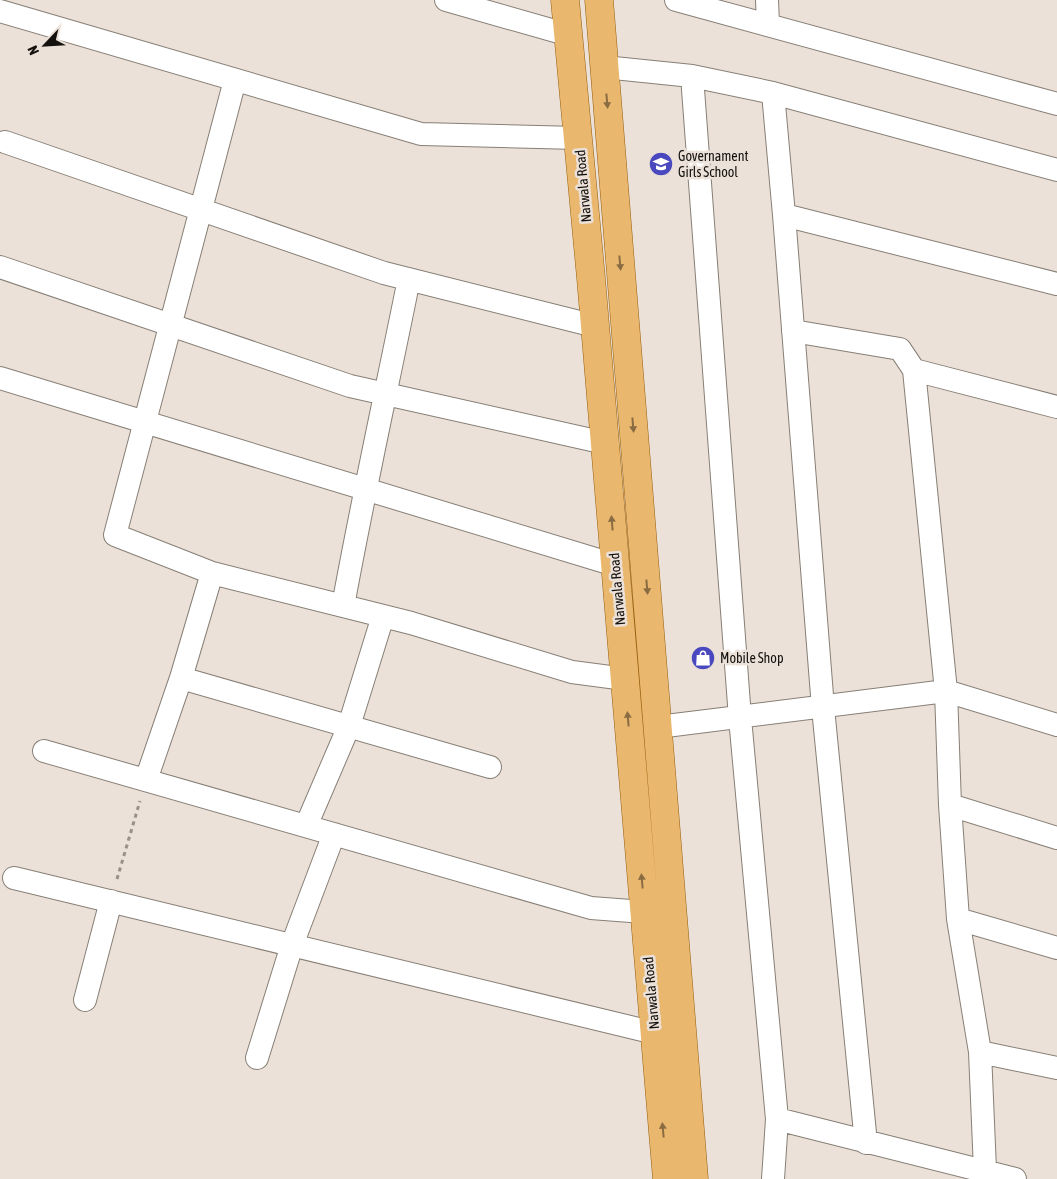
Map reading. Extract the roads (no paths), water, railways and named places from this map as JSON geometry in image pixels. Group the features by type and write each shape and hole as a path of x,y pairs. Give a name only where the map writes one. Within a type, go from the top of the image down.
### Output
{"main road":[{"name":"Narwala Road","path":"565,0 595,326 667,1179"},
{"path":"599,0 694,1179"}],"street":[{"path":"446,0 569,35"},
{"path":"767,0 768,24"},
{"path":"682,1 1057,104"},
{"path":"0,11 421,134 578,138"},
{"path":"604,67 692,76 773,93 1057,170"},
{"path":"692,76 740,718 777,1119 773,1179"},
{"path":"234,80 115,535 212,573 383,616 572,672 625,679"},
{"path":"773,93 794,331 822,708 866,1143"},
{"path":"5,142 384,273 595,326"},
{"path":"784,215 1057,284"},
{"path":"0,267 350,386 605,443"},
{"path":"343,606 364,489 386,394 409,279"},
{"path":"794,331 900,349 914,370 946,691 950,805 958,919 980,1052 985,1170"},
{"path":"914,370 1057,406"},
{"path":"0,378 615,565"},
{"path":"146,780 181,678 212,573"},
{"path":"306,826 349,726 383,616"},
{"path":"181,678 490,767"},
{"path":"658,727 946,691 1057,725"},
{"path":"44,751 591,908 644,912"},
{"path":"950,805 1057,838"},
{"path":"257,1058 292,945 334,834"},
{"path":"14,878 655,1033"},
{"path":"84,1000 111,902"},
{"path":"958,919 1057,948"},
{"path":"980,1052 1057,1068"},
{"path":"777,1119 866,1143 985,1170 1015,1179"}],"place":[{"name":"Governament Girls School","path":"661,164"},
{"name":"Mobile Shop","path":"703,658"}]}
